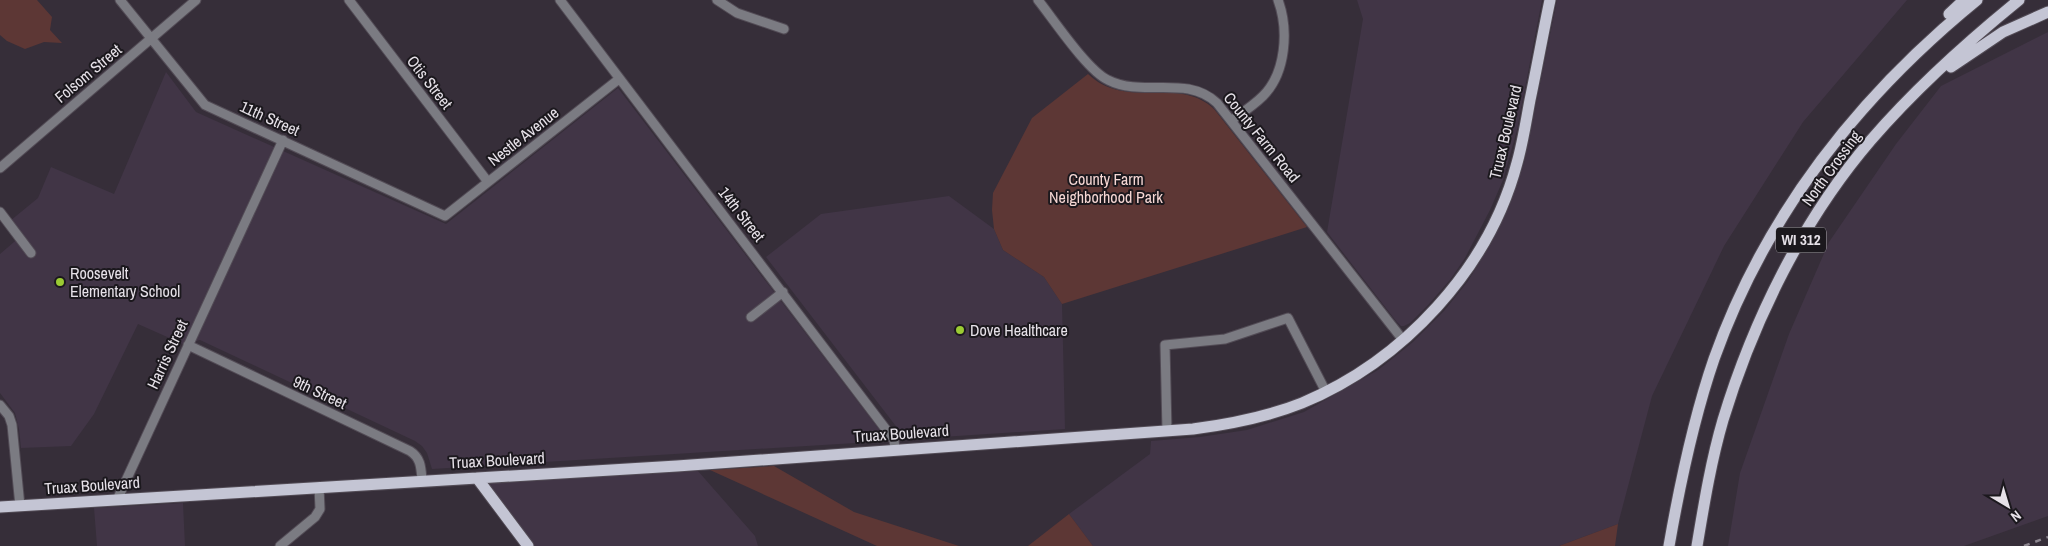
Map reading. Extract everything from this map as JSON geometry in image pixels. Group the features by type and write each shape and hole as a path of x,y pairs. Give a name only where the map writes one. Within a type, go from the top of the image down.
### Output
{"main road":[{"name":"Truax Boulevard","path":"0,507 676,466 1167,431 1243,422 1277,412 1326,392 1364,370 1403,340 1428,316 1457,283 1486,239 1517,164 1550,0"},
{"path":"1917,51 1935,26 1964,0"},
{"name":"North Crossing","path":"1669,546 1685,460 1697,414 1733,311 1757,262 1783,216 1812,172 1862,109 1917,51 1977,0"},
{"name":"North Crossing","path":"1697,546 1710,475 1723,421 1739,370 1781,275 1808,229 1837,184 1869,142 1904,103 1942,66 2019,0"},
{"path":"1904,103 1926,89 1972,51 2003,32 2048,12"},
{"path":"477,478 528,546"}],"street":[{"name":"11th Street","path":"120,0 205,105 445,216"},
{"name":"Folsom Street","path":"0,168 196,0"},
{"name":"Otis Street","path":"349,0 488,182"},
{"name":"14th Street","path":"560,0 894,440 895,449"},
{"path":"717,0 737,13 784,29"},
{"name":"County Farm Road","path":"1038,0 1090,66 1101,77 1126,86 1178,87 1198,90 1210,96 1232,120 1403,340"},
{"path":"1232,120 1262,97 1274,82 1279,70 1284,21 1278,0"},
{"name":"Nestle Avenue","path":"445,216 620,79"},
{"name":"Harris Street","path":"117,500 283,140"},
{"path":"0,212 31,253"},
{"path":"751,317 783,292"},
{"path":"1167,431 1165,345 1225,340 1288,318 1326,392"},
{"name":"9th Street","path":"188,346 410,451 416,455 420,462 422,480"},
{"path":"0,405 9,416 12,424 20,506"},
{"path":"280,546 315,517 320,509 318,487"}],"shaded area":[{"path":"1357,0 1542,0 1517,130 1503,180 1465,258 1450,280 1429,304 1410,323 1404,326 1401,326 1396,321 1327,232 1363,19"},
{"path":"1557,0 1907,0 1803,122 1724,246 1652,396 1618,524 1559,546 1093,546 1069,514 1150,454 1151,441 1200,437 1247,430 1304,412 1378,370 1413,342 1444,311 1468,281 1492,242 1509,207 1524,163"},
{"path":"2048,32 2048,516 1964,546 1728,546 1740,473 1789,334 1829,242 1896,144 1941,86"},
{"path":"166,72 196,112 446,224 618,88 888,441 432,469 427,453 415,441 200,340 183,344 138,324 94,414 71,446 21,448 15,413 0,393 0,254 21,236 10,221 38,198 51,167 114,194"},
{"path":"949,196 994,229 1003,250 1044,277 1062,304 1065,429 905,438 766,257 821,214"},
{"path":"698,471 755,536 758,546 534,546 487,482"},
{"path":"183,503 185,546 97,546 94,508"}],"green space":[{"path":"0,0 37,0 52,17 50,30 62,43 44,42 25,49 7,41 0,35"},
{"name":"County Farm Neighborhood Park","path":"1088,74 1103,85 1119,90 1184,94 1200,99 1214,109 1307,227 1062,304 1044,277 1003,250 994,229 993,193 1032,118"},
{"path":"774,466 854,512 959,546 877,546 710,470"},
{"path":"1069,514 1093,546 1028,546"},
{"path":"1618,524 1615,546 1559,546"}],"railway":[{"path":"2024,546 2048,537"}],"place":[{"name":"Roosevelt Elementary School","path":"60,282"},
{"name":"Dove Healthcare","path":"960,330"}]}
